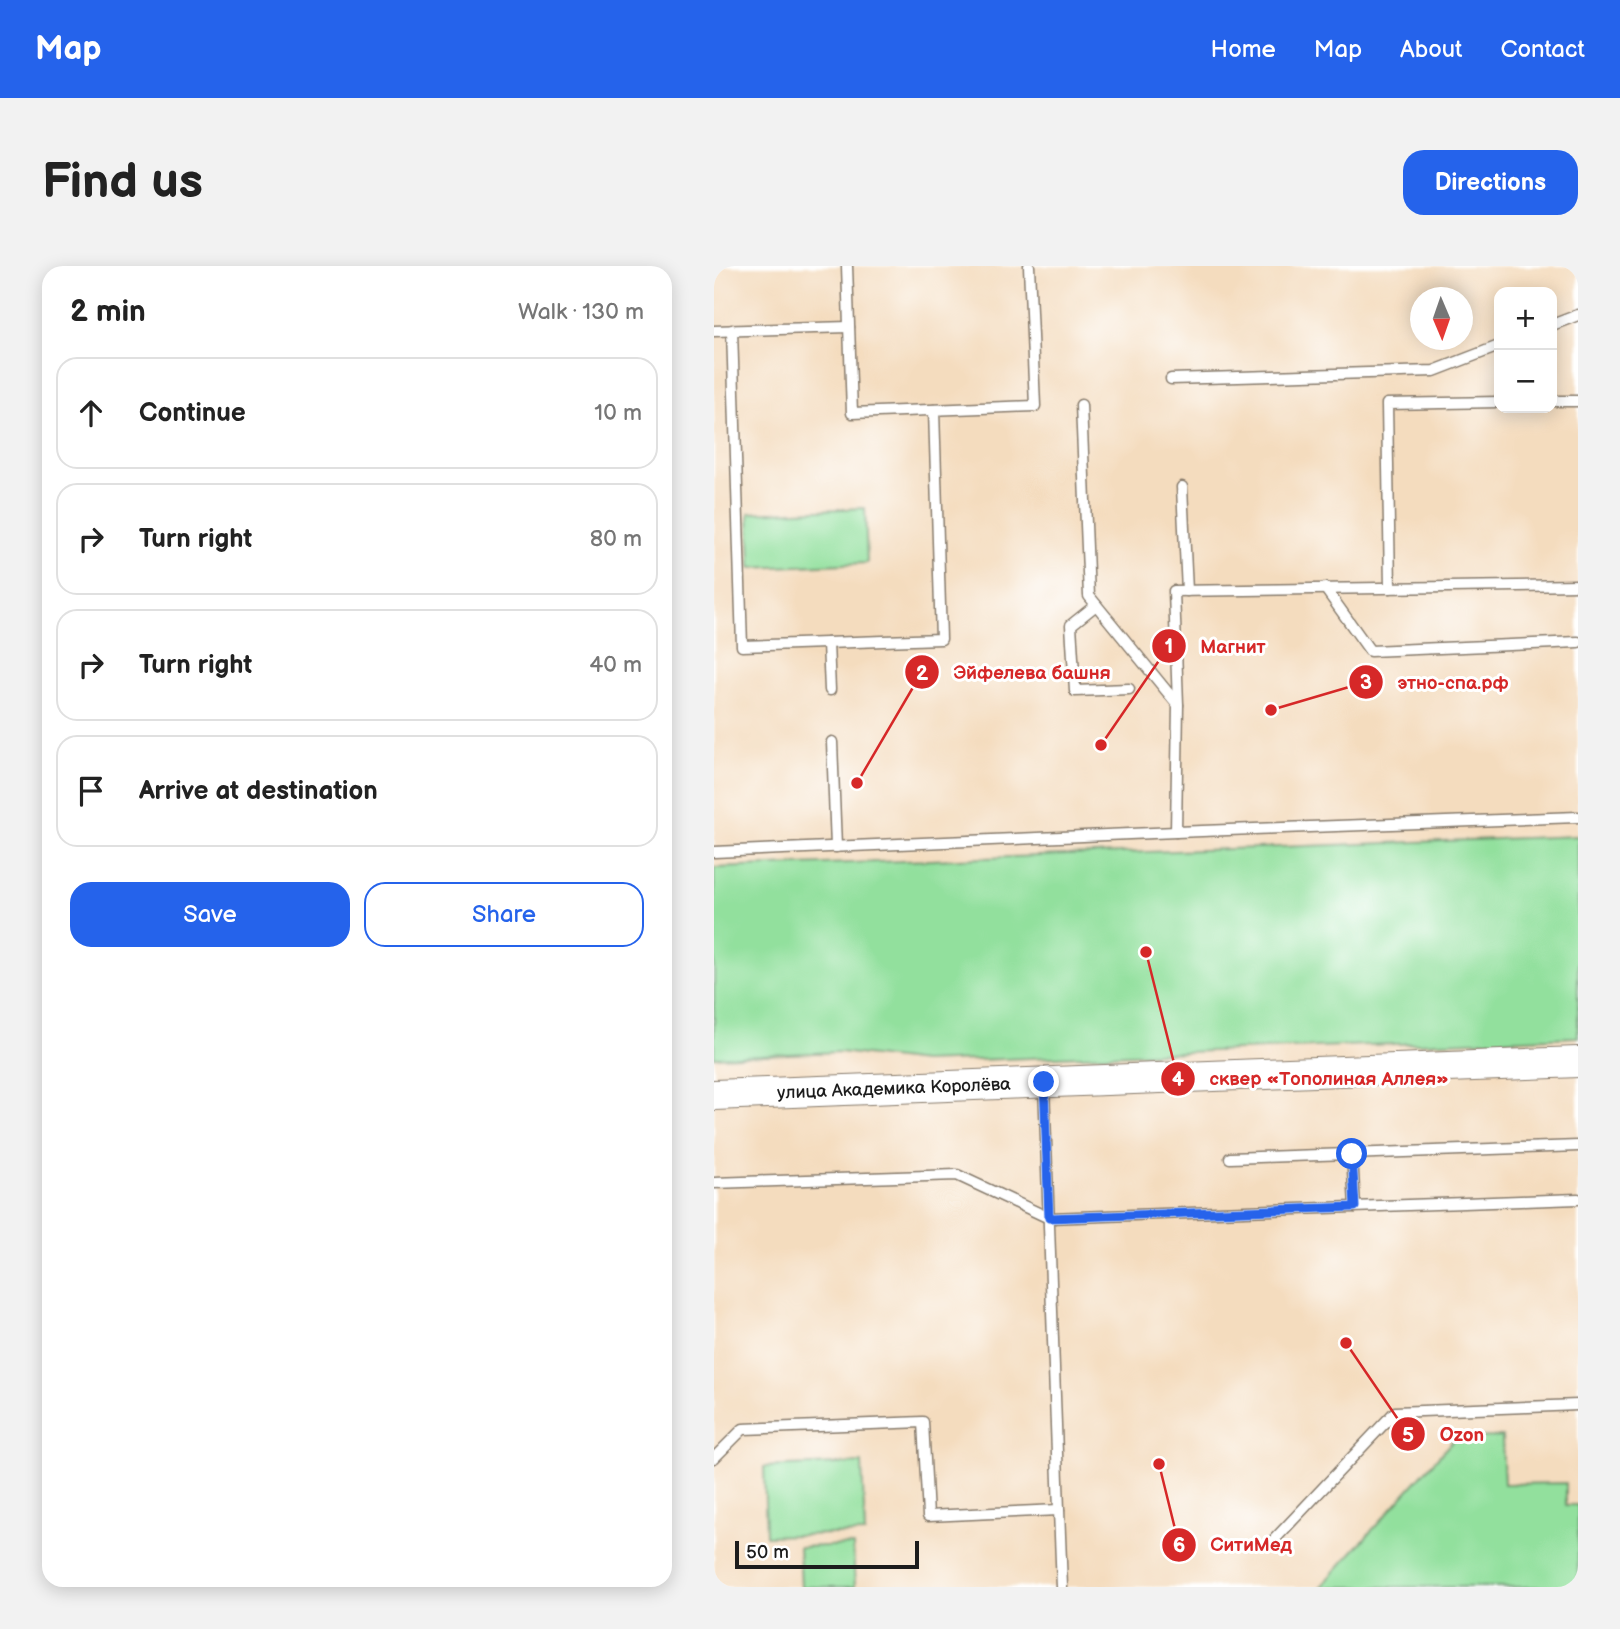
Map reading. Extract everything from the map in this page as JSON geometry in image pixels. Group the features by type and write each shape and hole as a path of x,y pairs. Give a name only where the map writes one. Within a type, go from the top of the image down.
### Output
{"street":[{"name":"улица Академика Королёва","path":"714,1095 1578,1062"}],"lane":[{"path":"847,266 852,413 1035,406 1030,266"},
{"path":"1557,323 1578,315"},
{"path":"714,331 849,327"},
{"path":"732,330 742,646 941,639 934,410"},
{"path":"1171,379 1434,371 1494,347"},
{"path":"1557,401 1578,401"},
{"path":"1390,588 1387,404 1494,402"},
{"path":"1081,405 1089,596 1178,705"},
{"path":"1182,487 1187,591"},
{"path":"1176,832 1178,705 1174,591 1578,585"},
{"path":"1325,588 1370,651 1578,642"},
{"path":"1096,605 1071,625 1074,691 1129,689"},
{"path":"828,643 830,690"},
{"path":"832,742 836,847"},
{"path":"714,852 1578,817"},
{"path":"1044,1082 1062,1587"},
{"path":"1230,1158 1578,1146"},
{"path":"1352,1154 1355,1207"},
{"path":"714,1183 957,1175 1049,1218 1578,1199"},
{"path":"1272,1542 1395,1412 1578,1405"},
{"path":"714,1458 743,1429 923,1422 928,1516 1059,1510"}],"green space":[{"path":"865,508 867,563 751,568 749,513"},
{"path":"1578,836 1578,1037 923,1062 840,1052 714,1057 714,868"},
{"path":"1502,1437 1504,1484 1566,1483 1566,1505 1578,1505 1578,1587 1321,1587 1455,1438"},
{"path":"862,1463 865,1533 766,1536 764,1467"},
{"path":"853,1545 855,1587 801,1587 799,1547"}],"place":[{"name":"этно-спа.рф","path":"1271,710"},
{"name":"Магнит","path":"1101,745"},
{"name":"Эйфелева башня","path":"857,783"},
{"name":"сквер «Тополиная Аллея»","path":"1146,952"},
{"name":"Ozon","path":"1346,1343"},
{"name":"СитиМед","path":"1159,1464"}],"route":[{"path":"1044,1082 1049,1218 1355,1207 1352,1154"}]}
